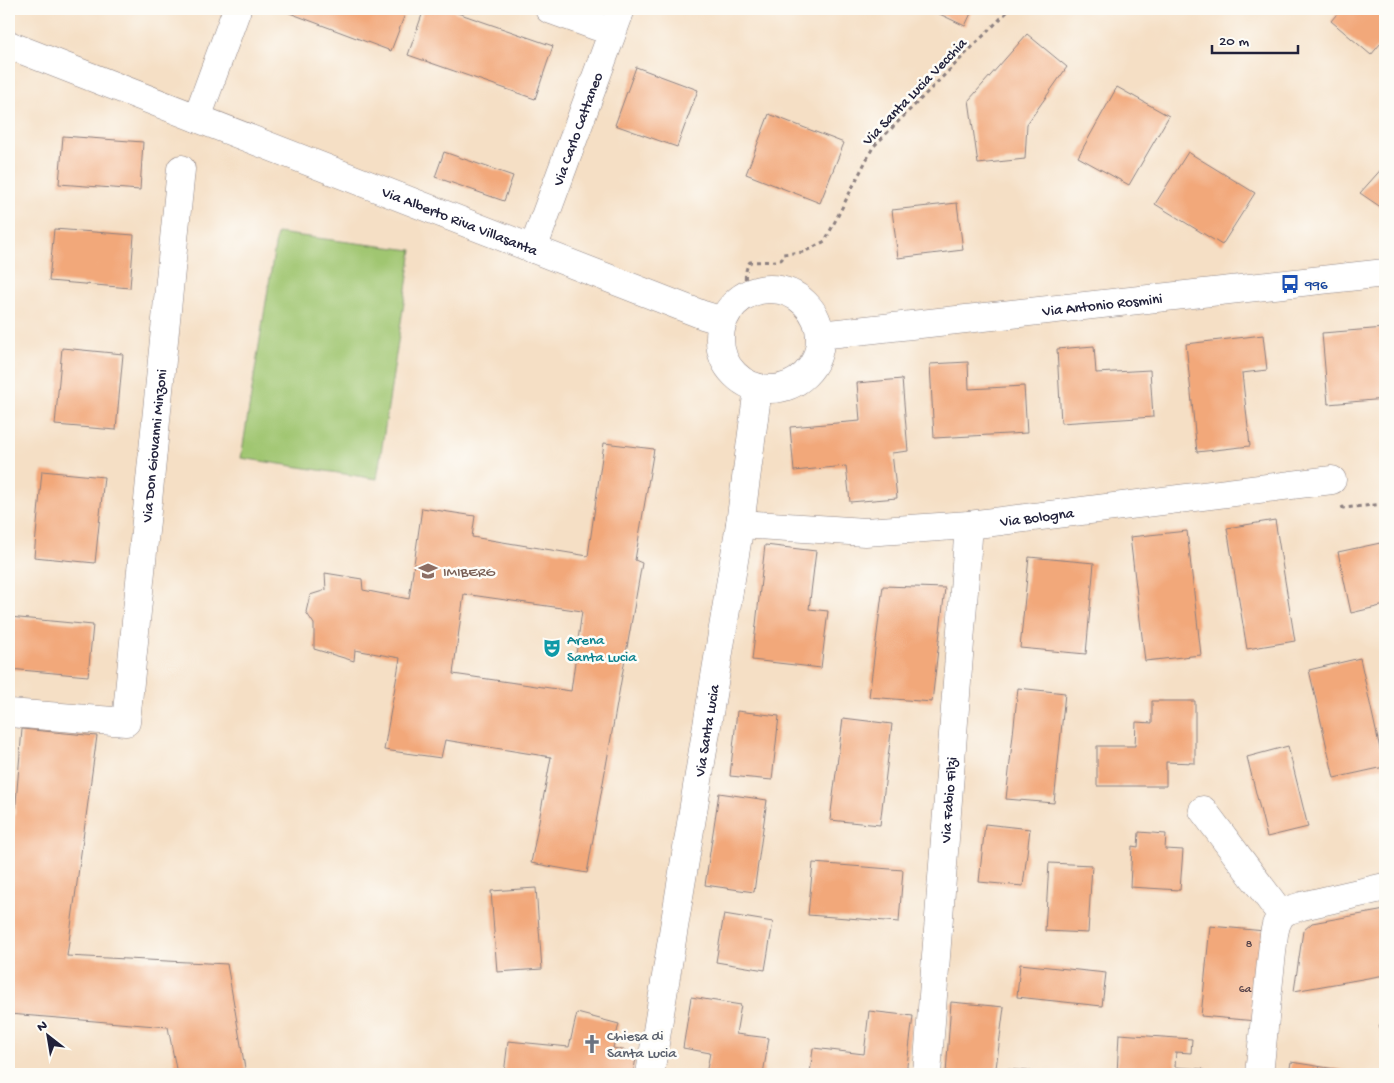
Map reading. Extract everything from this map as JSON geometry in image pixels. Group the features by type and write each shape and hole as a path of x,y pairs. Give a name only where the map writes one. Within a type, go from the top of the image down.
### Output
{"street":[{"path":"197,118 237,9"},
{"path":"549,9 596,26"},
{"name":"Via Carlo Cattaneo","path":"533,249 621,9"},
{"name":"Via Alberto Riva Villasanta","path":"9,45 694,312 723,321"},
{"name":"Via Don Giovanni Minzoni","path":"9,714 126,722 181,169"},
{"name":"Via Antonio Rosmini","path":"820,335 1385,273"},
{"path":"746,288 782,290 795,296 812,312 820,335 817,357 804,376 785,387 772,390 758,388 740,380 727,366 721,354 720,341 723,321 746,288"},
{"name":"Via Santa Lucia","path":"650,1074 740,524 758,388"},
{"name":"Via Bologna","path":"740,524 865,532 969,525 1332,480"},
{"name":"Via Fabio Filzi","path":"927,1074 969,525"},
{"path":"1202,810 1281,914"},
{"path":"1259,1074 1274,934 1281,914 1302,906 1385,887"}],"path":[{"name":"Via Santa Lucia Vecchia","path":"746,288 747,265 750,262 779,261 782,259 783,254 804,252 825,241 873,147 1010,9"}],"green space":[{"path":"277,233 412,250 377,479 241,458"}],"building":[{"path":"279,9 407,9 391,51"},
{"path":"424,9 446,9 553,46 535,99 408,55"},
{"path":"929,9 973,9 965,26"},
{"path":"1341,9 1385,9 1385,38 1371,55 1331,21"},
{"path":"1027,34 1067,67 1027,124 1025,159 978,164 969,100"},
{"path":"636,67 698,90 677,147 615,125"},
{"path":"1117,87 1169,116 1129,185 1078,157"},
{"path":"769,114 844,143 820,203 746,174"},
{"path":"63,136 143,142 140,190 59,184"},
{"path":"444,152 513,176 504,201 435,177"},
{"path":"1188,152 1255,193 1222,245 1155,204"},
{"path":"1385,165 1385,210 1360,193"},
{"path":"957,203 963,250 898,258 892,210"},
{"path":"54,229 134,235 130,288 49,281"},
{"path":"1385,328 1385,399 1328,404 1322,333"},
{"path":"1263,335 1267,370 1242,373 1250,446 1197,452 1186,344"},
{"path":"1094,346 1096,373 1150,370 1153,417 1061,423 1057,349"},
{"path":"62,348 123,354 116,430 55,425"},
{"path":"968,362 969,389 1024,386 1027,433 934,438 930,364"},
{"path":"902,379 908,451 892,453 897,498 850,502 846,466 794,471 790,427 860,421 857,383"},
{"name":"IMIBERG","path":"604,443 654,449 635,560 642,563 587,873 531,863 551,757 445,740 441,758 384,750 400,658 355,650 354,661 314,649 314,624 306,612 310,595 326,590 325,573 362,579 363,590 409,599 422,508 475,516 472,537 588,556","holes":["464,594 582,611 571,691 453,674"]},
{"path":"42,471 104,477 95,563 34,557"},
{"path":"1275,520 1295,641 1247,649 1227,528"},
{"path":"1187,531 1201,655 1145,661 1130,537"},
{"path":"1385,542 1385,605 1351,613 1338,552"},
{"path":"765,545 816,551 809,609 828,611 821,668 752,660"},
{"path":"1029,557 1094,563 1086,654 1020,648"},
{"path":"883,586 945,588 932,702 869,697"},
{"path":"9,617 93,625 88,676 9,669"},
{"path":"1360,658 1384,767 1334,778 1309,670"},
{"path":"1018,688 1065,693 1054,803 1006,799"},
{"path":"1152,701 1195,701 1195,763 1166,762 1166,786 1097,786 1097,746 1135,746 1136,722 1152,723"},
{"path":"737,711 779,716 772,780 730,776"},
{"path":"843,718 892,724 880,825 830,820"},
{"path":"22,729 97,736 67,956 227,964 246,1074 177,1074 168,1027 9,1014 9,888"},
{"path":"1288,746 1308,827 1267,837 1247,757"},
{"path":"719,793 767,800 754,892 705,885"},
{"path":"985,824 1030,829 1023,886 979,882"},
{"path":"1139,832 1166,834 1165,849 1183,850 1180,890 1130,887 1132,846 1138,847"},
{"path":"813,863 903,870 899,922 808,915"},
{"path":"1049,863 1092,865 1088,933 1045,931"},
{"path":"536,888 542,969 497,972 491,891"},
{"path":"1385,910 1385,975 1294,991 1303,931 1312,923"},
{"path":"724,914 773,922 765,970 716,962"},
{"path":"1210,926 1265,931 1256,1021 1201,1016"},
{"path":"1020,964 1106,973 1102,1006 1017,997"},
{"path":"691,997 741,1005 736,1034 769,1038 763,1074 706,1074 710,1053 683,1048"},
{"path":"951,1002 1004,1007 996,1068 1049,1074 946,1074"},
{"path":"869,1011 913,1016 906,1074 810,1074 813,1048 864,1054"},
{"name":"Chiesa di Santa Lucia","path":"577,1013 619,1024 613,1048 637,1053 633,1074 504,1074 508,1041 569,1047"},
{"path":"1385,1023 1385,1053 1384,1053 1379,1025"},
{"path":"1119,1034 1192,1039 1191,1053 1176,1052 1175,1067 1203,1069 1202,1074 1117,1074"},
{"path":"1291,1062 1361,1073 1289,1074"}],"place":[{"name":"996","path":"1290,284"},
{"name":"IMIBERG","path":"428,571"},
{"name":"Arena Santa Lucia","path":"552,648"},
{"name":"Chiesa di Santa Lucia","path":"592,1044"}]}
